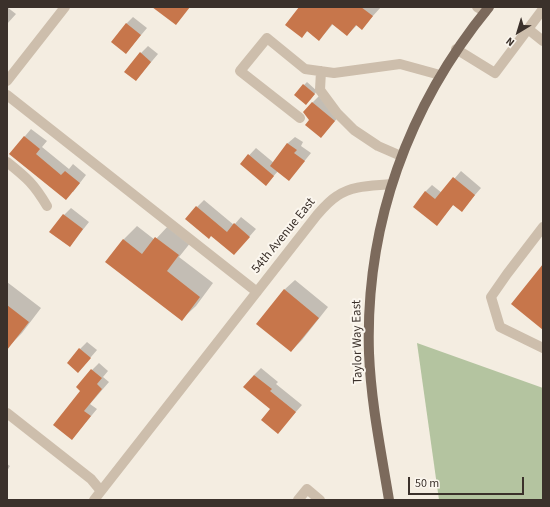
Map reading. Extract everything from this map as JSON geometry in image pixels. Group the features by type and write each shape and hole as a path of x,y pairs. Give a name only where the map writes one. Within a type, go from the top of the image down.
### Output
{"main road":[{"path":"391,184 416,121 440,75 484,9"},
{"name":"Taylor Way East","path":"389,500 371,387 369,320 371,286 376,252 382,218 391,184"}],"street":[{"path":"7,81 65,7"},
{"path":"456,49 495,73 543,9"},
{"path":"528,29 543,41"},
{"path":"300,118 240,71 267,38 305,69 334,73 400,64 440,75"},
{"path":"321,71 320,90 337,113 354,130 378,146 401,156"},
{"path":"7,95 257,292"},
{"path":"7,162 28,178 35,186 47,206"},
{"name":"54th Avenue East","path":"94,500 317,215 337,196 359,187 391,184"},
{"path":"543,227 491,297 500,327 543,348"},
{"path":"7,413 91,479 101,491"},
{"path":"298,500 307,489 320,500"}],"green space":[{"path":"417,343 543,388 543,500 439,500"}],"building":[{"path":"152,7 190,7 176,25"},
{"path":"299,7 361,7 373,16 362,30 356,25 347,36 332,24 319,41 307,31 302,38 285,25"},
{"path":"126,23 141,35 126,54 111,42"},
{"path":"140,52 151,62 136,81 124,72"},
{"path":"303,84 315,94 306,105 294,95"},
{"path":"312,102 335,121 321,138 305,125 309,120 303,112"},
{"path":"24,136 40,149 36,154 61,175 65,171 80,183 66,200 9,154"},
{"path":"287,143 297,150 294,153 305,161 289,181 270,166"},
{"path":"248,154 274,176 266,186 240,164"},
{"path":"453,177 475,195 462,212 453,205 437,226 413,207 425,191 435,199"},
{"path":"196,206 227,232 234,223 250,237 234,255 211,236 209,239 185,219"},
{"path":"63,214 83,229 70,247 49,232"},
{"path":"155,237 179,255 167,271 200,297 182,321 105,262 123,239 142,254"},
{"path":"543,264 543,330 511,304"},
{"path":"284,289 319,318 291,352 256,324"},
{"path":"7,305 29,322 7,350"},
{"path":"79,348 91,358 78,373 67,363"},
{"path":"91,369 102,378 97,384 102,389 84,411 91,416 72,440 53,425 80,391 76,387"},
{"path":"254,375 272,389 270,391 296,412 278,434 261,420 270,409 243,387"}]}
